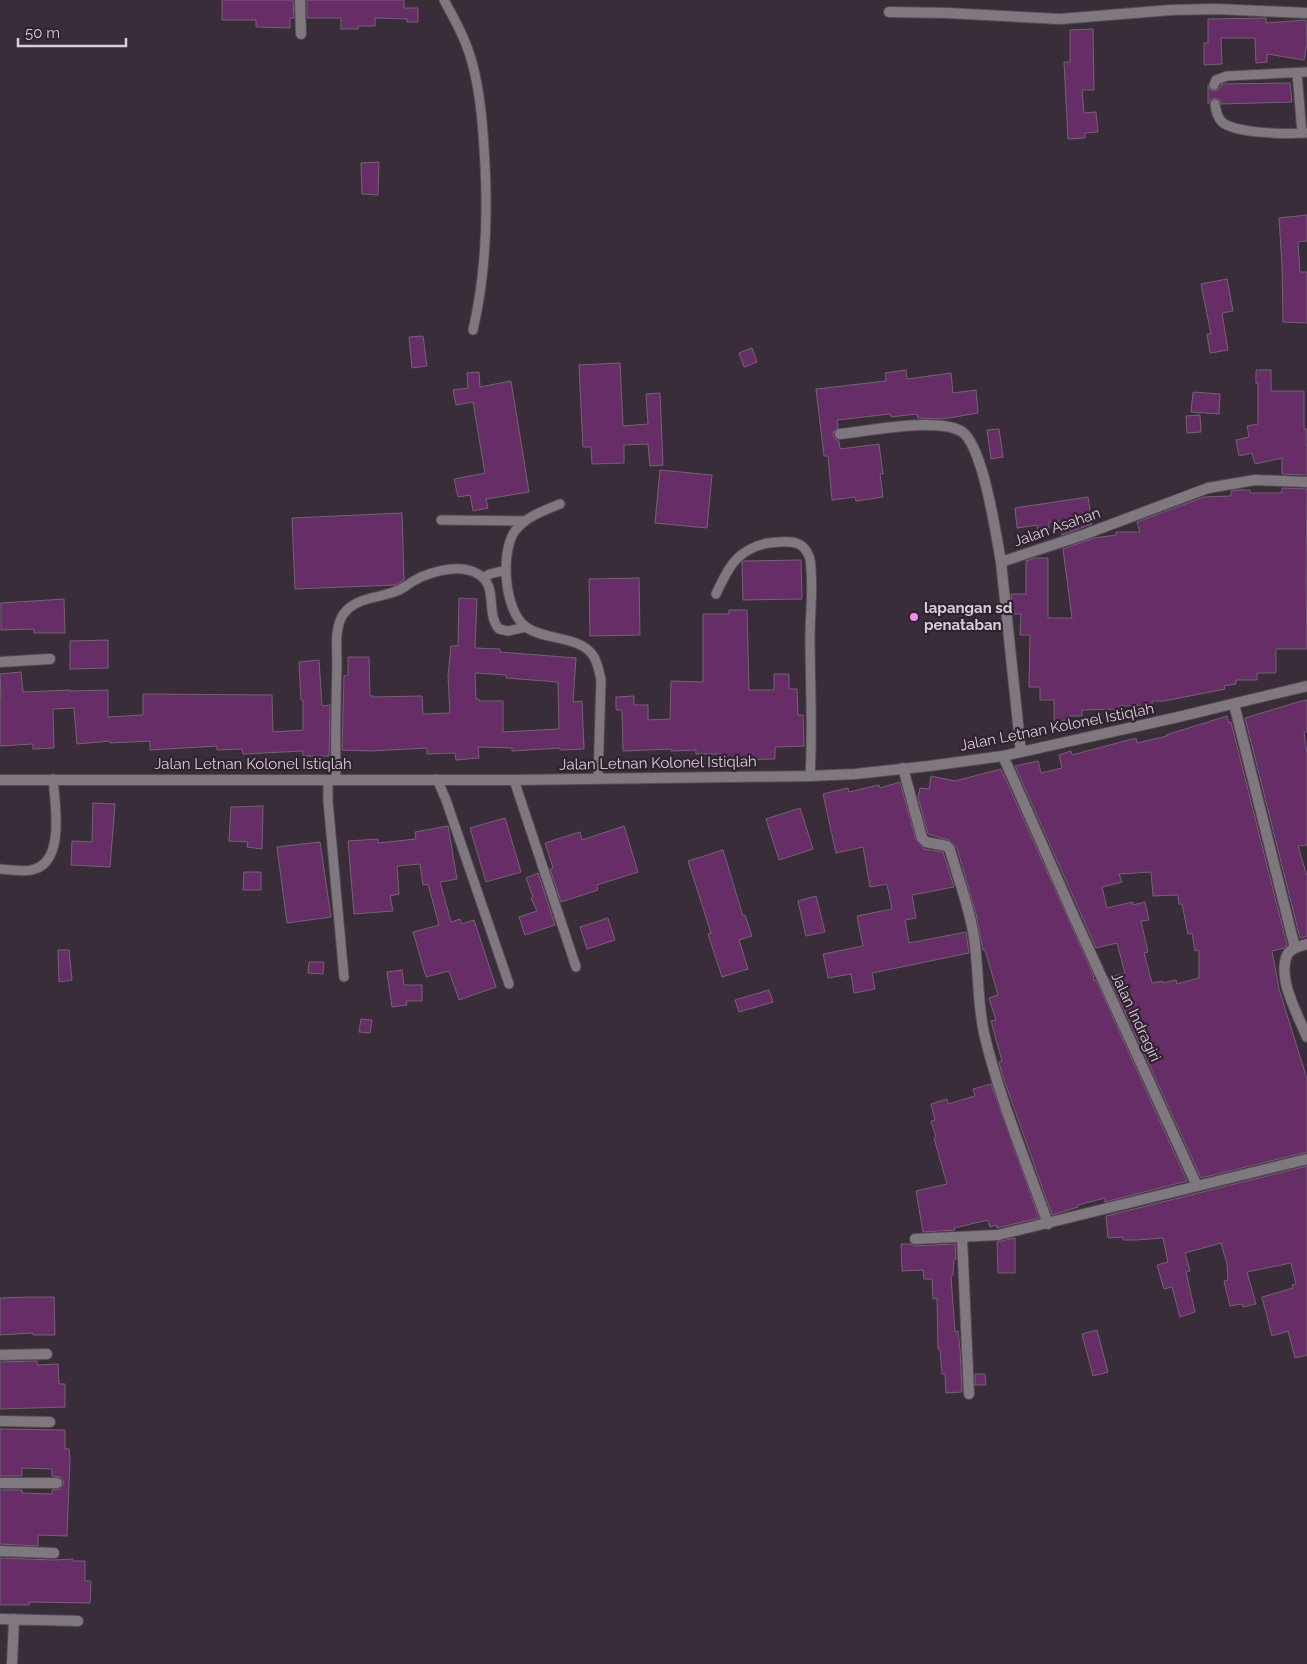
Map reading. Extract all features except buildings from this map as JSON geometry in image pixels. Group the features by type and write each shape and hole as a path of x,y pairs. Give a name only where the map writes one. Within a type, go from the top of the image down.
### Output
{"street":[{"path":"300,0 300,34"},
{"path":"888,12 1060,19 1171,10 1216,9 1307,13"},
{"path":"840,434 916,425 943,425 962,431 972,442 980,464 1001,562"},
{"name":"Jalan Asahan","path":"1021,752 1001,562 1083,535 1208,488 1255,480 1307,482"},
{"path":"0,662 50,659"},
{"name":"Jalan Letnan Kolonel Istiqlah","path":"0,780 514,780 855,774 1003,756 1307,686"},
{"path":"1234,704 1291,952 1284,975 1287,988 1307,1037"},
{"name":"Jalan Indragiri","path":"1003,756 1197,1186"},
{"path":"903,768 922,838 926,842 947,846 950,850 974,936 979,1008 984,1033 997,1079 1048,1224"},
{"path":"1291,952 1307,944"},
{"path":"915,1239 998,1235 1307,1159"},
{"path":"962,1238 968,1394"},
{"path":"0,1355 47,1354"},
{"path":"0,1421 50,1422"},
{"path":"0,1483 57,1484"},
{"path":"0,1551 54,1554"},
{"path":"0,1619 78,1621"},
{"path":"12,1664 14,1619"}],"lane":[{"path":"444,0 462,35 472,61 478,90 484,141 486,193 485,257 481,297 473,330"},
{"path":"1214,84 1216,80 1227,76 1302,73 1304,133 1249,131 1232,128 1222,122 1216,114 1215,104"},
{"path":"560,504 525,521 509,541 506,570 510,600 518,618 526,627 588,649 597,663 601,679 598,779"},
{"path":"441,520 525,521"},
{"path":"716,594 732,564 749,549 770,543 793,542 802,546 807,552 811,569 812,750 810,776"},
{"path":"344,977 328,801 332,780 336,643 342,615 348,608 358,602 393,593 427,573 463,570 478,574 488,584 495,625 499,629 508,631 526,627"},
{"path":"483,578 506,570"},
{"path":"0,869 31,870 42,865 50,858 56,843 53,779"},
{"path":"437,779 446,800 509,984"},
{"path":"514,780 576,967"}],"place":[{"name":"lapangan sd penataban","path":"914,617"}]}
